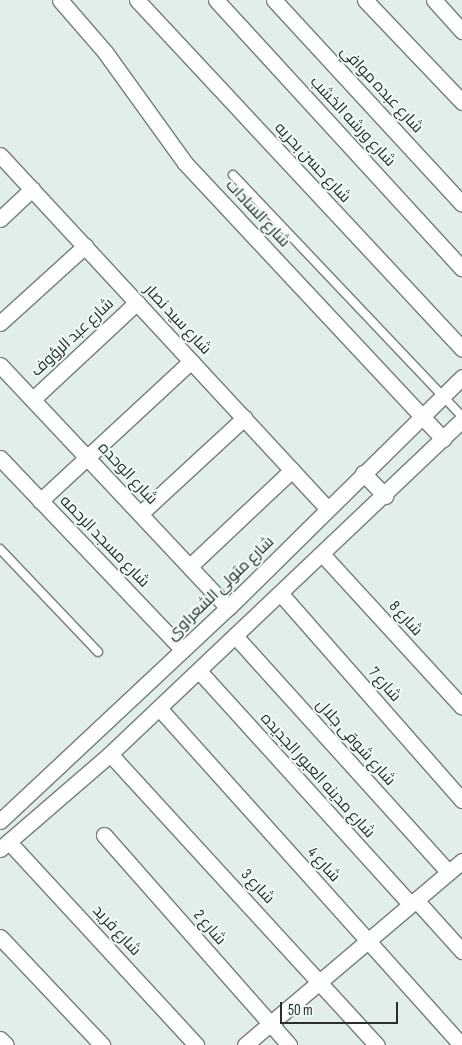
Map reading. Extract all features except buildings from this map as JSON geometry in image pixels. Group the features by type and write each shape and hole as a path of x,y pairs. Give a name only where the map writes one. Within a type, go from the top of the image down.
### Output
{"street":[{"name":"شارع السادات","path":"60,0 105,52 185,163 443,439"},
{"name":"شارع حسن بحريه","path":"137,0 462,349"},
{"name":"شارع ورشه الخشب","path":"216,0 462,268"},
{"name":"شارع عبده موافي","path":"274,0 462,204"},
{"path":"365,0 462,102"},
{"path":"434,0 462,31"},
{"name":"شارع سيد نصار","path":"0,155 328,508"},
{"path":"0,219 32,189"},
{"path":"0,323 85,246"},
{"name":"شارع عبد الرؤوف","path":"33,399 137,302"},
{"path":"40,501 191,361"},
{"name":"شارع الوحده","path":"0,365 228,608"},
{"name":"شارع متولي الشعراوى","path":"0,821 200,635 462,377"},
{"path":"140,514 244,418"},
{"path":"4,845 110,754 236,637 280,593 385,496 462,418"},
{"name":"شارع مسجد الرحمه","path":"0,458 183,650"},
{"path":"190,566 292,470"},
{"path":"363,473 385,496"},
{"name":"شارع 8","path":"322,554 462,707"},
{"name":"شارع 7","path":"280,593 462,800"},
{"path":"200,635 217,654"},
{"name":"شارع شوقى جلال","path":"236,637 448,872"},
{"name":"شارع مدينه العبور الجديده","path":"199,671 413,902 462,951"},
{"name":"شارع 4","path":"159,708 461,1045"},
{"name":"شارع 3","path":"110,754 377,1045"},
{"name":"شارع 2","path":"104,834 289,1045"},
{"name":"شارع فريد","path":"4,845 196,1045"},
{"path":"246,1045 462,860"},
{"path":"0,937 102,1045"},
{"path":"0,1039 6,1045"}],"lane":[{"path":"233,175 462,418"},
{"path":"0,549 98,652"}]}
